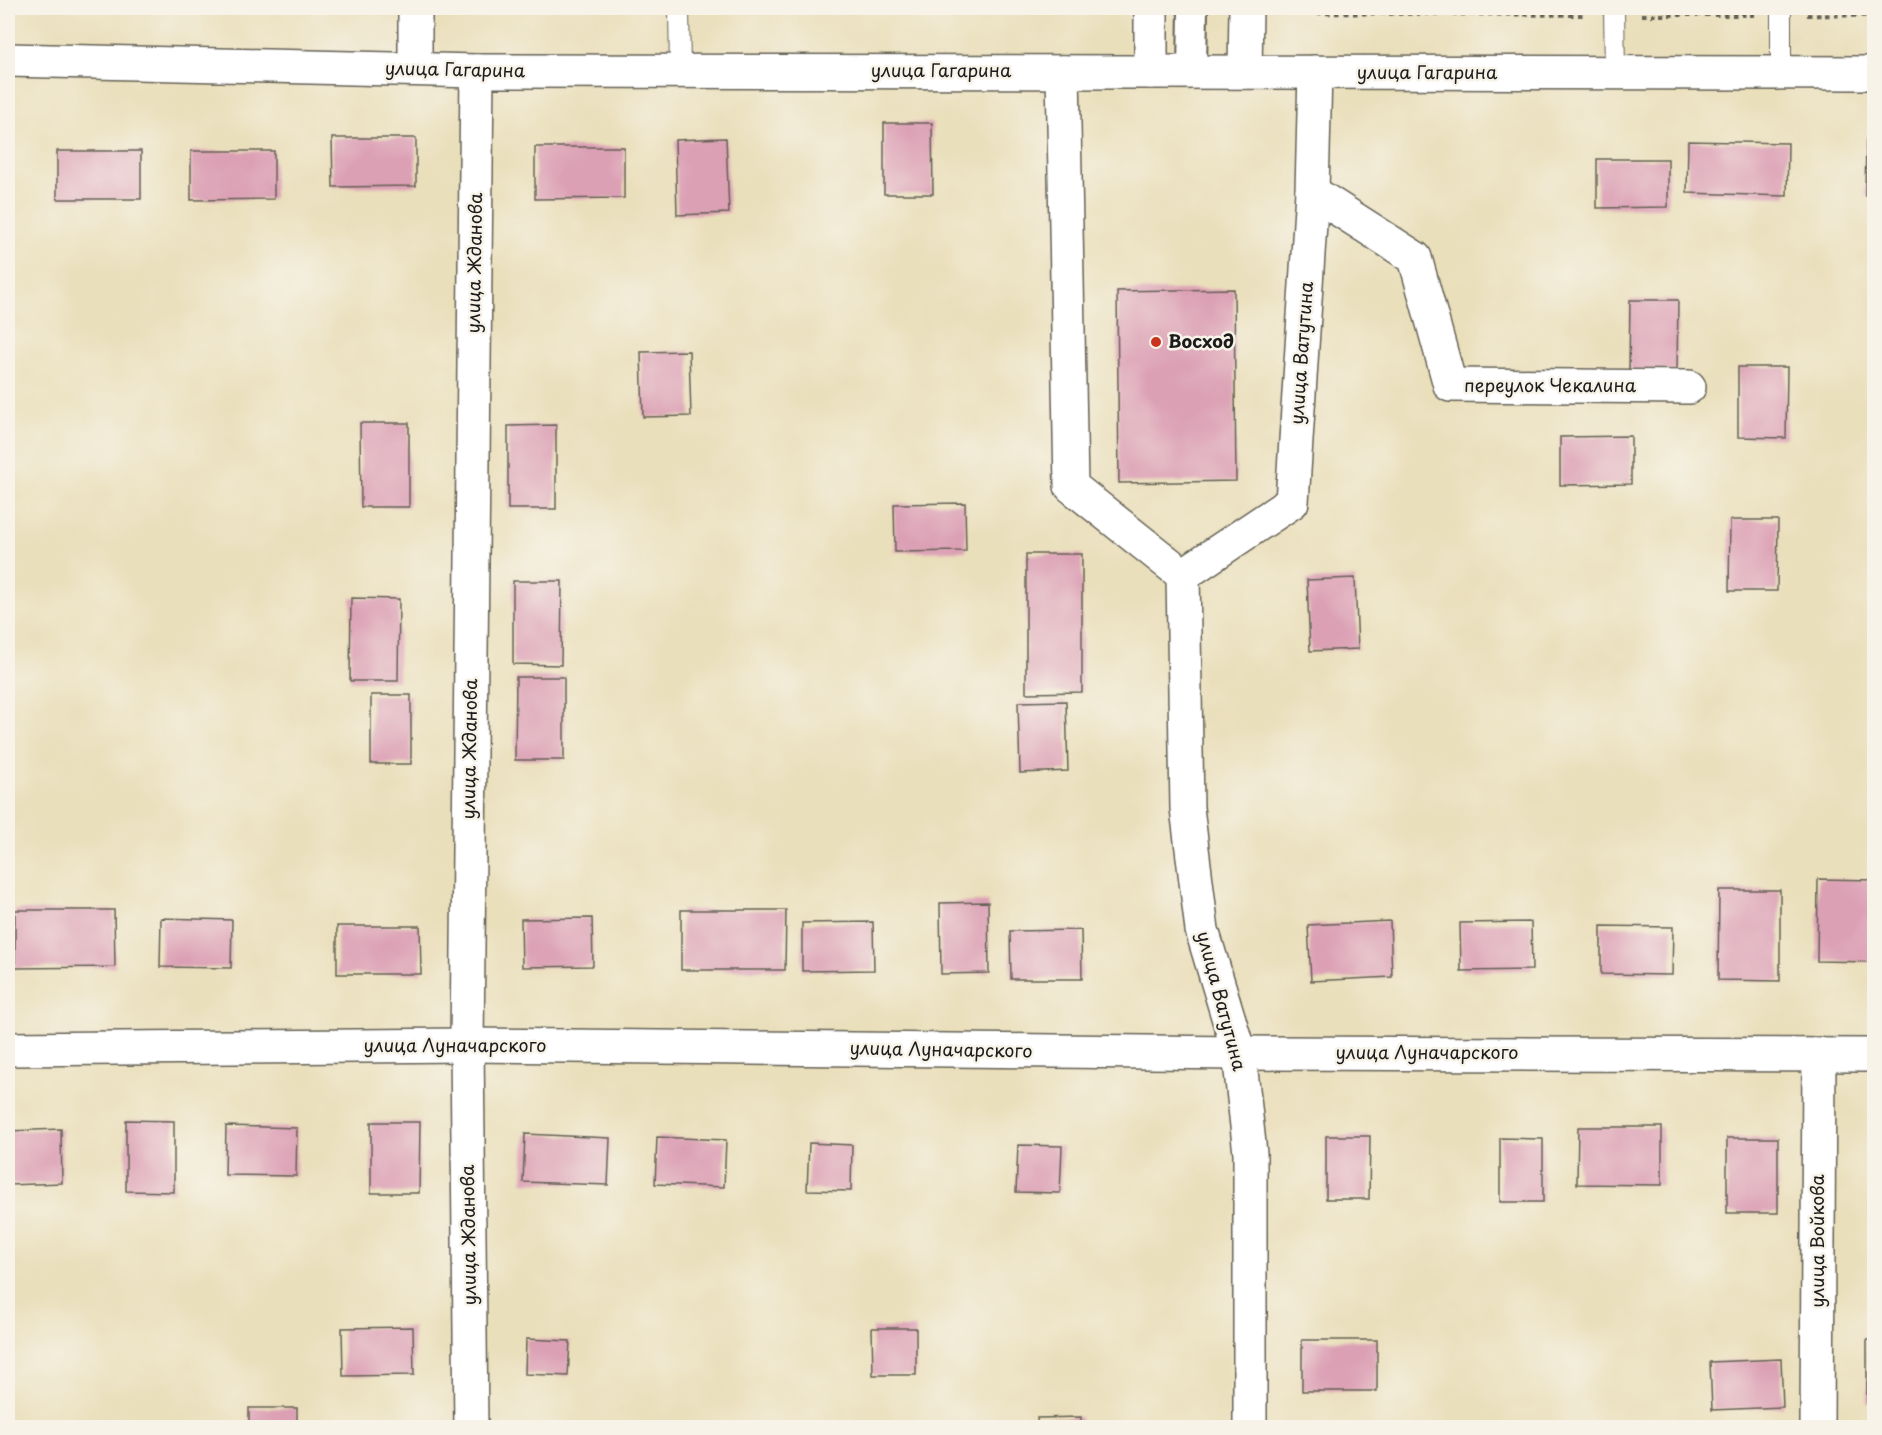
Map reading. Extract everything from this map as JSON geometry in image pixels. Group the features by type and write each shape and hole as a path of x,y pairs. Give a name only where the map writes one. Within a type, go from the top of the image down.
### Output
{"street":[{"path":"415,8 415,69"},
{"path":"1151,8 1151,72"},
{"path":"1192,72 1193,8"},
{"path":"1245,72 1246,8"},
{"name":"улица Гагарина","path":"8,60 477,71 1875,73"},
{"name":"улица Жданова","path":"471,1428 467,1045 477,71"},
{"path":"1063,72 1071,486 1183,574"},
{"name":"улица Ватутина","path":"1250,1428 1250,1153 1239,1053 1202,930 1187,808 1183,574 1292,502 1312,192 1315,72"},
{"name":"переулок Чекалина","path":"1312,192 1414,258 1450,385 1689,387"},
{"name":"улица Луначарского","path":"8,1049 467,1045 1239,1053 1875,1054"},
{"name":"улица Войкова","path":"1817,1428 1820,1054"}],"lane":[{"path":"678,8 680,71"},
{"path":"1614,8 1615,73"},
{"path":"1780,8 1781,73"}],"building":[{"path":"884,123 932,123 933,194 884,194"},
{"path":"332,138 416,138 416,186 333,187"},
{"path":"726,138 729,213 677,215 675,140"},
{"path":"1866,139 1874,139 1874,196 1865,196"},
{"path":"1688,141 1788,143 1787,196 1687,193"},
{"path":"535,147 624,147 624,198 535,199"},
{"path":"57,151 141,151 141,199 57,199"},
{"path":"191,151 274,151 274,199 191,200"},
{"path":"1597,159 1668,159 1668,207 1597,208"},
{"path":"1234,289 1236,481 1119,483 1117,291"},
{"path":"1630,300 1678,300 1677,371 1629,370"},
{"path":"689,351 691,416 643,417 641,352"},
{"path":"1738,367 1787,367 1786,438 1738,437"},
{"path":"360,423 409,423 409,507 361,507"},
{"path":"556,425 556,509 508,509 508,426"},
{"path":"1631,436 1631,484 1560,485 1560,437"},
{"path":"965,503 966,551 895,552 894,504"},
{"path":"1730,520 1778,520 1777,591 1729,591"},
{"path":"1026,554 1082,554 1082,692 1026,693"},
{"path":"1355,578 1358,649 1310,651 1307,580"},
{"path":"513,581 562,581 561,665 513,664"},
{"path":"351,598 399,599 398,681 350,681"},
{"path":"516,677 564,677 564,760 515,760"},
{"path":"371,695 411,695 411,764 371,764"},
{"path":"1066,701 1068,771 1020,773 1018,702"},
{"path":"1818,879 1874,880 1874,962 1817,961"},
{"path":"1719,890 1780,890 1780,981 1718,980"},
{"path":"988,902 989,973 941,974 940,903"},
{"path":"15,910 114,910 115,967 15,968"},
{"path":"681,910 786,910 785,970 681,970"},
{"path":"161,918 232,920 231,968 160,967"},
{"path":"592,918 593,966 522,967 521,919"},
{"path":"1390,921 1392,977 1311,981 1308,925"},
{"path":"873,922 874,970 802,971 802,923"},
{"path":"1531,922 1532,970 1461,971 1460,923"},
{"path":"337,926 420,926 421,974 337,974"},
{"path":"1601,926 1673,927 1672,975 1601,974"},
{"path":"1081,930 1082,979 1011,979 1010,931"},
{"path":"126,1120 174,1121 174,1192 126,1191"},
{"path":"371,1122 420,1122 419,1193 371,1193"},
{"path":"226,1126 297,1128 296,1176 225,1175"},
{"path":"1578,1127 1662,1127 1662,1185 1577,1184"},
{"path":"61,1129 62,1183 8,1185 8,1131"},
{"path":"525,1134 610,1138 608,1185 523,1182"},
{"path":"1326,1136 1370,1136 1369,1199 1326,1199"},
{"path":"657,1137 726,1140 724,1187 655,1184"},
{"path":"1500,1138 1543,1139 1543,1202 1500,1202"},
{"path":"1727,1138 1778,1138 1778,1213 1727,1213"},
{"path":"809,1143 852,1145 851,1191 807,1190"},
{"path":"1018,1145 1062,1146 1060,1193 1016,1192"},
{"path":"1873,1155 1874,1183 1872,1183"},
{"path":"413,1327 414,1375 343,1376 342,1328"},
{"path":"872,1328 916,1328 916,1375 873,1375"},
{"path":"526,1339 570,1341 568,1376 525,1374"},
{"path":"1302,1340 1377,1340 1377,1391 1302,1391"},
{"path":"1867,1340 1874,1340 1874,1403 1867,1403"},
{"path":"1781,1359 1783,1407 1712,1410 1710,1362"},
{"path":"249,1408 297,1408 297,1428 249,1428"},
{"path":"1081,1417 1081,1428 1038,1428 1037,1418"},
{"path":"1866,1422 1874,1422 1874,1428 1866,1428"},
{"path":"524,1425 567,1425 567,1428 524,1428"}],"place":[{"name":"Восход","path":"1156,342"}]}
